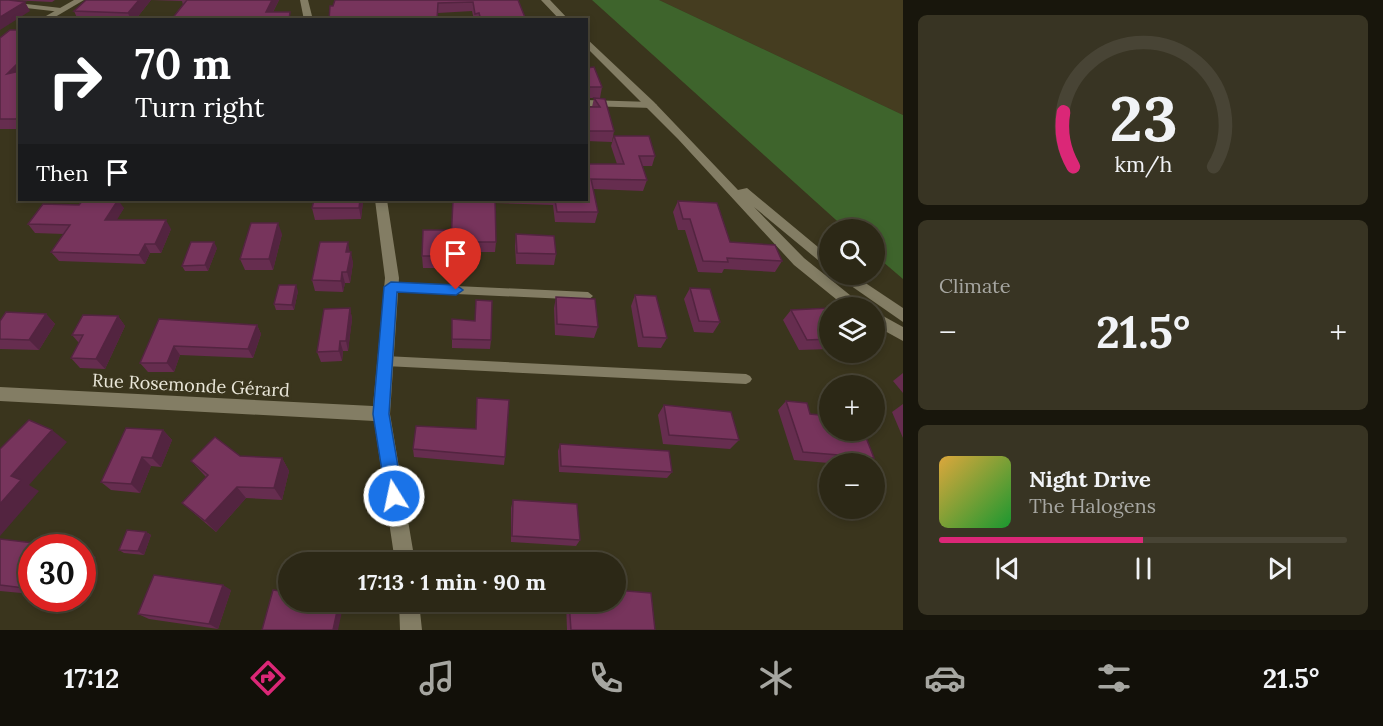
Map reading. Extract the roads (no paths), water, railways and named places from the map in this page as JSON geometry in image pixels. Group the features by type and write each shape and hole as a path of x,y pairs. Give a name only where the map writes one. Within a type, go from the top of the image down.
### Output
{"street":[{"path":"47,18 80,0"},
{"path":"303,0 308,18"},
{"path":"545,0 563,18"},
{"path":"588,43 652,105 755,216 813,272 845,297"},
{"path":"588,103 652,105"},
{"path":"712,169 726,177 819,256"},
{"path":"381,201 391,287 381,414 403,552"},
{"path":"857,285 903,316"},
{"path":"885,324 903,335"},
{"name":"Rue Rosemonde Gérard","path":"0,394 381,414"},
{"path":"410,612 411,630"}],"lane":[{"path":"0,3 61,10"},
{"path":"391,287 588,296"},
{"path":"385,361 746,379"}]}
